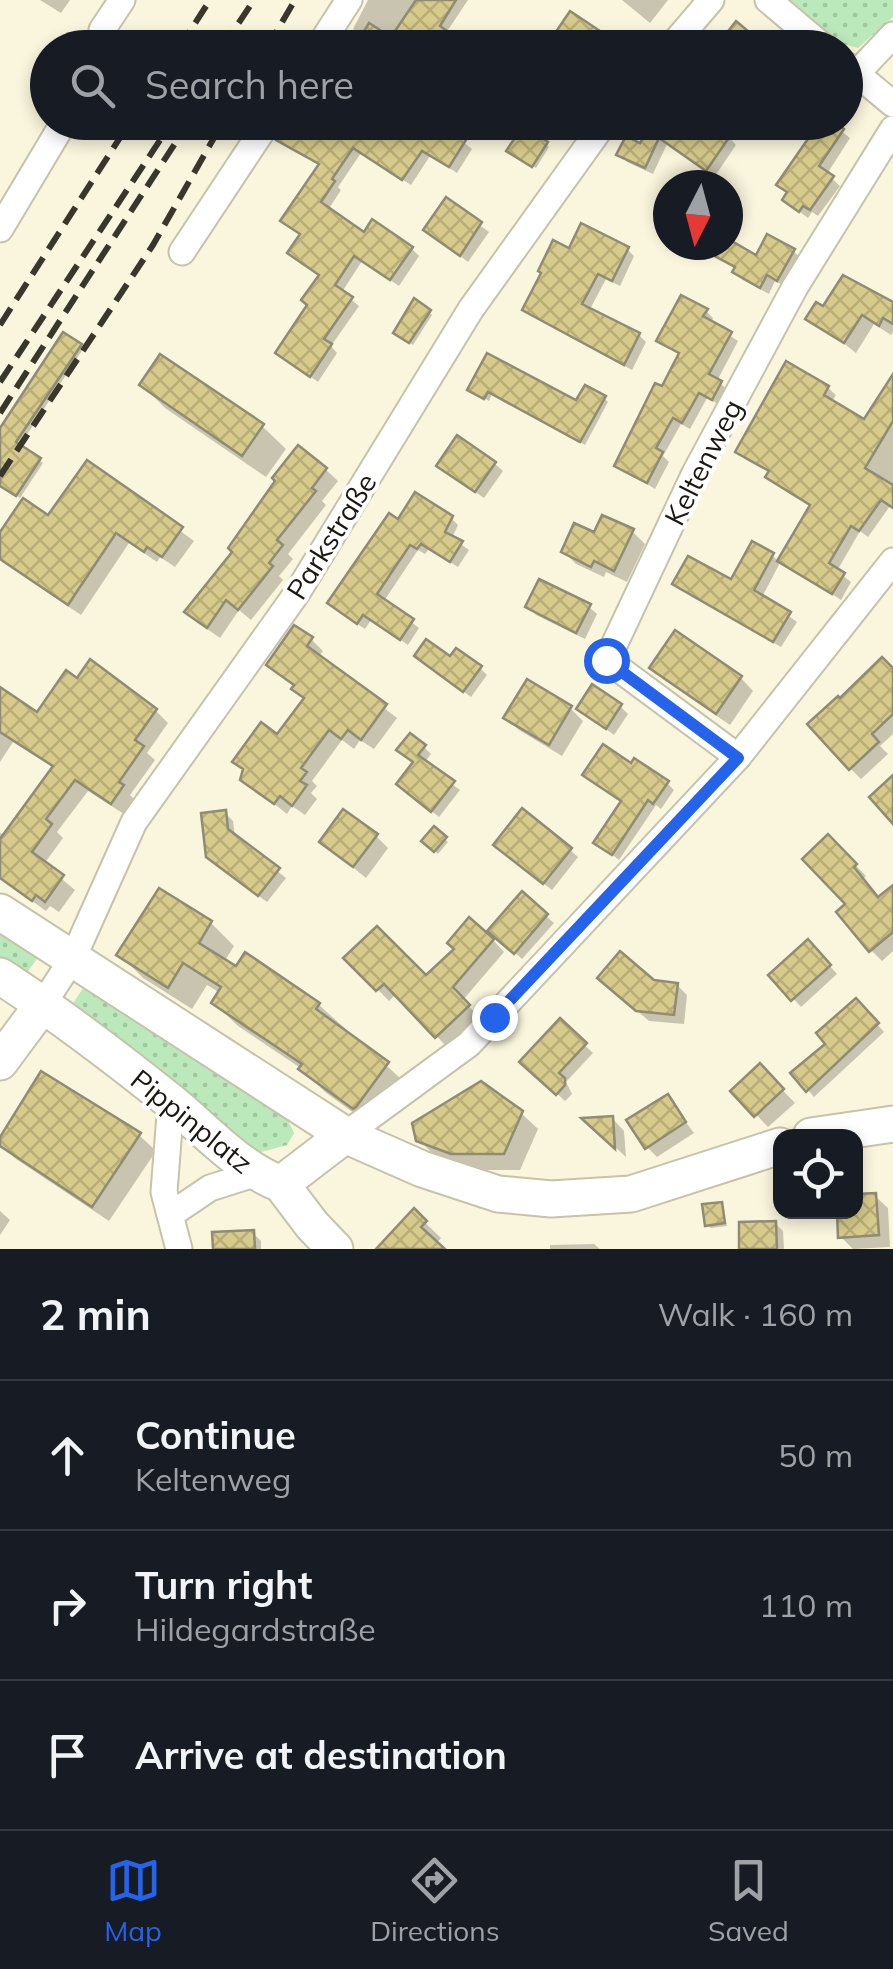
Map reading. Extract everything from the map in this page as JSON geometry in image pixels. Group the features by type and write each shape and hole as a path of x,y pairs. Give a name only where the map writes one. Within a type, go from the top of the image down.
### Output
{"street":[{"path":"102,30 122,0"},
{"path":"329,30 348,0"},
{"path":"685,30 710,0"},
{"path":"768,0 804,30"},
{"path":"863,59 893,35"},
{"path":"863,79 893,104"},
{"name":"Keltenweg","path":"738,758 606,660 695,474 786,304 893,129"},
{"path":"0,229 54,140"},
{"path":"182,252 256,140"},
{"name":"Parkstraße","path":"73,958 134,822 298,593 471,309 592,140"},
{"path":"345,1135 470,1044 738,758 893,562"},
{"path":"0,912 345,1135 422,1169 498,1194 551,1199 631,1194 773,1148"},
{"path":"0,1062 73,958"},
{"name":"Pippinplatz","path":"0,976 43,1004 268,1179 345,1135"},
{"path":"171,1102 164,1192 179,1249"},
{"path":"859,1129 893,1124"},
{"path":"170,1215 210,1188 268,1179 336,1249"}],"green space":[{"path":"783,0 893,0 893,17 863,44 863,30 821,30"},
{"path":"0,926 41,953 24,977 0,960"},
{"path":"88,981 284,1112 294,1133 287,1145 261,1152 225,1129 69,1009"}],"building":[{"path":"416,0 456,0 440,26 446,30 396,30"},
{"path":"570,11 598,30 557,30"},
{"path":"736,21 747,30 729,30"},
{"path":"276,140 466,140 449,167 422,151 402,180 353,148 332,179 335,181 321,202 364,232 372,219 413,247 390,280 354,256 335,285 353,297 324,339 332,344 310,377 275,353 307,305 301,300 319,275 287,253 300,234 280,221 319,164"},
{"path":"513,140 548,142 532,167 506,151"},
{"path":"624,140 640,143 658,140 645,168 616,155"},
{"path":"662,140 727,140 705,170"},
{"path":"807,140 837,140 819,166 834,176 810,210 803,206 799,212 782,200 787,192 776,185"},
{"path":"446,197 482,222 460,256 423,230"},
{"path":"581,223 629,247 612,281 598,274 582,304 640,333 624,365 522,310 553,240 569,248"},
{"path":"767,234 795,249 777,281 767,275 760,288 732,272 735,267 722,260 743,260 743,248 756,255"},
{"path":"843,275 893,302 893,324 883,318 879,326 862,315 844,343 805,319 816,302 823,306"},
{"path":"681,295 708,309 703,316 732,332 709,374 722,381 712,400 699,393 682,423 673,418 656,448 663,452 647,483 614,466 655,383 662,386 679,353 656,341"},
{"path":"414,298 431,310 409,343 393,333"},
{"path":"63,332 82,344 16,442 41,458 16,496 0,486 0,428"},
{"path":"487,353 576,400 585,385 606,396 580,442 488,392 484,399 467,390"},
{"path":"160,354 264,424 242,456 139,385"},
{"path":"786,361 829,386 824,395 864,419 893,374 893,421 865,468 893,485 893,508 881,500 859,531 851,526 829,563 845,573 832,594 777,561 810,505 765,477 769,471 735,452"},
{"path":"457,435 496,462 475,492 436,466"},
{"path":"298,445 327,468 312,488 316,491 277,540 283,545 269,563 273,566 238,610 226,600 207,628 184,612 232,552 228,548"},
{"path":"87,460 183,527 162,557 147,547 144,552 116,533 68,605 0,559 0,532 23,498 48,515"},
{"path":"415,492 453,516 445,532 463,541 450,562 421,544 417,549 410,545 377,594 414,619 400,640 363,615 357,624 327,603 389,513 398,519"},
{"path":"602,515 634,529 614,571 594,561 591,567 561,552 574,523 594,532"},
{"path":"752,541 774,553 754,590 791,612 773,642 672,584 688,556 731,579"},
{"path":"539,579 591,604 576,633 525,607"},
{"path":"294,625 313,637 307,646 387,704 361,740 348,730 341,739 329,730 301,768 307,772 300,781 307,785 292,806 280,796 274,804 240,780 243,769 232,762 261,722 277,734 304,698 291,689 294,685 266,665"},
{"path":"675,630 742,676 716,714 649,668"},
{"path":"426,639 450,656 456,648 482,666 463,692 414,656"},
{"path":"882,657 893,668 893,714 872,734 879,742 849,770 807,724"},
{"path":"90,659 157,709 135,740 144,746 119,782 124,785 111,804 75,780 46,819 52,824 32,852 64,875 45,902 36,895 32,901 0,878 0,839 53,766 0,732 0,687 37,712 66,670 77,678"},
{"path":"527,679 572,706 549,745 503,718"},
{"path":"592,684 622,704 606,729 576,709"},
{"path":"410,733 426,745 418,755 455,781 431,812 396,784 413,762 396,750"},
{"path":"603,744 669,781 653,804 648,800 612,855 593,843 621,801 582,775"},
{"path":"893,775 893,824 869,797"},
{"path":"522,808 572,848 543,884 493,845"},
{"path":"343,809 378,834 353,867 319,842"},
{"path":"226,810 228,829 280,868 258,896 206,857 201,813"},
{"path":"434,826 447,837 434,852 421,841"},
{"path":"828,834 857,864 854,867 878,897 893,885 893,932 869,952 836,912 845,904 802,859"},
{"path":"159,888 212,921 199,943 236,966 245,952 320,1003 316,1009 389,1062 356,1107 353,1109 298,1069 302,1064 211,1003 221,987 183,963 168,988 116,955"},
{"path":"522,891 548,914 514,954 487,931"},
{"path":"469,917 494,939 453,987 470,1005 435,1038 384,984 376,991 343,958 377,926 426,975 454,949 447,943"},
{"path":"808,939 831,965 791,1001 768,975"},
{"path":"620,951 654,980 678,983 674,1015 636,1011 597,978"},
{"path":"856,998 879,1023 806,1092 790,1073 825,1044 816,1033"},
{"path":"560,1018 587,1043 559,1073 565,1078 565,1085 556,1095 519,1062"},
{"path":"760,1063 784,1089 754,1117 730,1091"},
{"path":"41,1071 141,1133 92,1207 0,1146 0,1137"},
{"path":"481,1081 523,1111 504,1154 451,1154 416,1141 412,1123"},
{"path":"668,1094 686,1122 645,1149 626,1120"},
{"path":"613,1116 615,1149 581,1118"},
{"path":"876,1193 879,1235 838,1238 837,1219 863,1219 863,1194"},
{"path":"722,1202 725,1223 705,1226 702,1204"},
{"path":"414,1208 427,1221 421,1227 445,1249 376,1249"},
{"path":"776,1221 777,1249 739,1249 739,1222"},
{"path":"254,1230 255,1249 213,1249 212,1232"}],"railway":[{"path":"191,30 210,0"},
{"path":"234,30 254,0"},
{"path":"278,30 295,0"},
{"path":"0,325 118,140"},
{"path":"0,382 160,140"},
{"path":"0,413 177,140"},
{"path":"0,476 153,245 213,140"}],"route":[{"path":"494,1017 738,758 606,660"}]}
